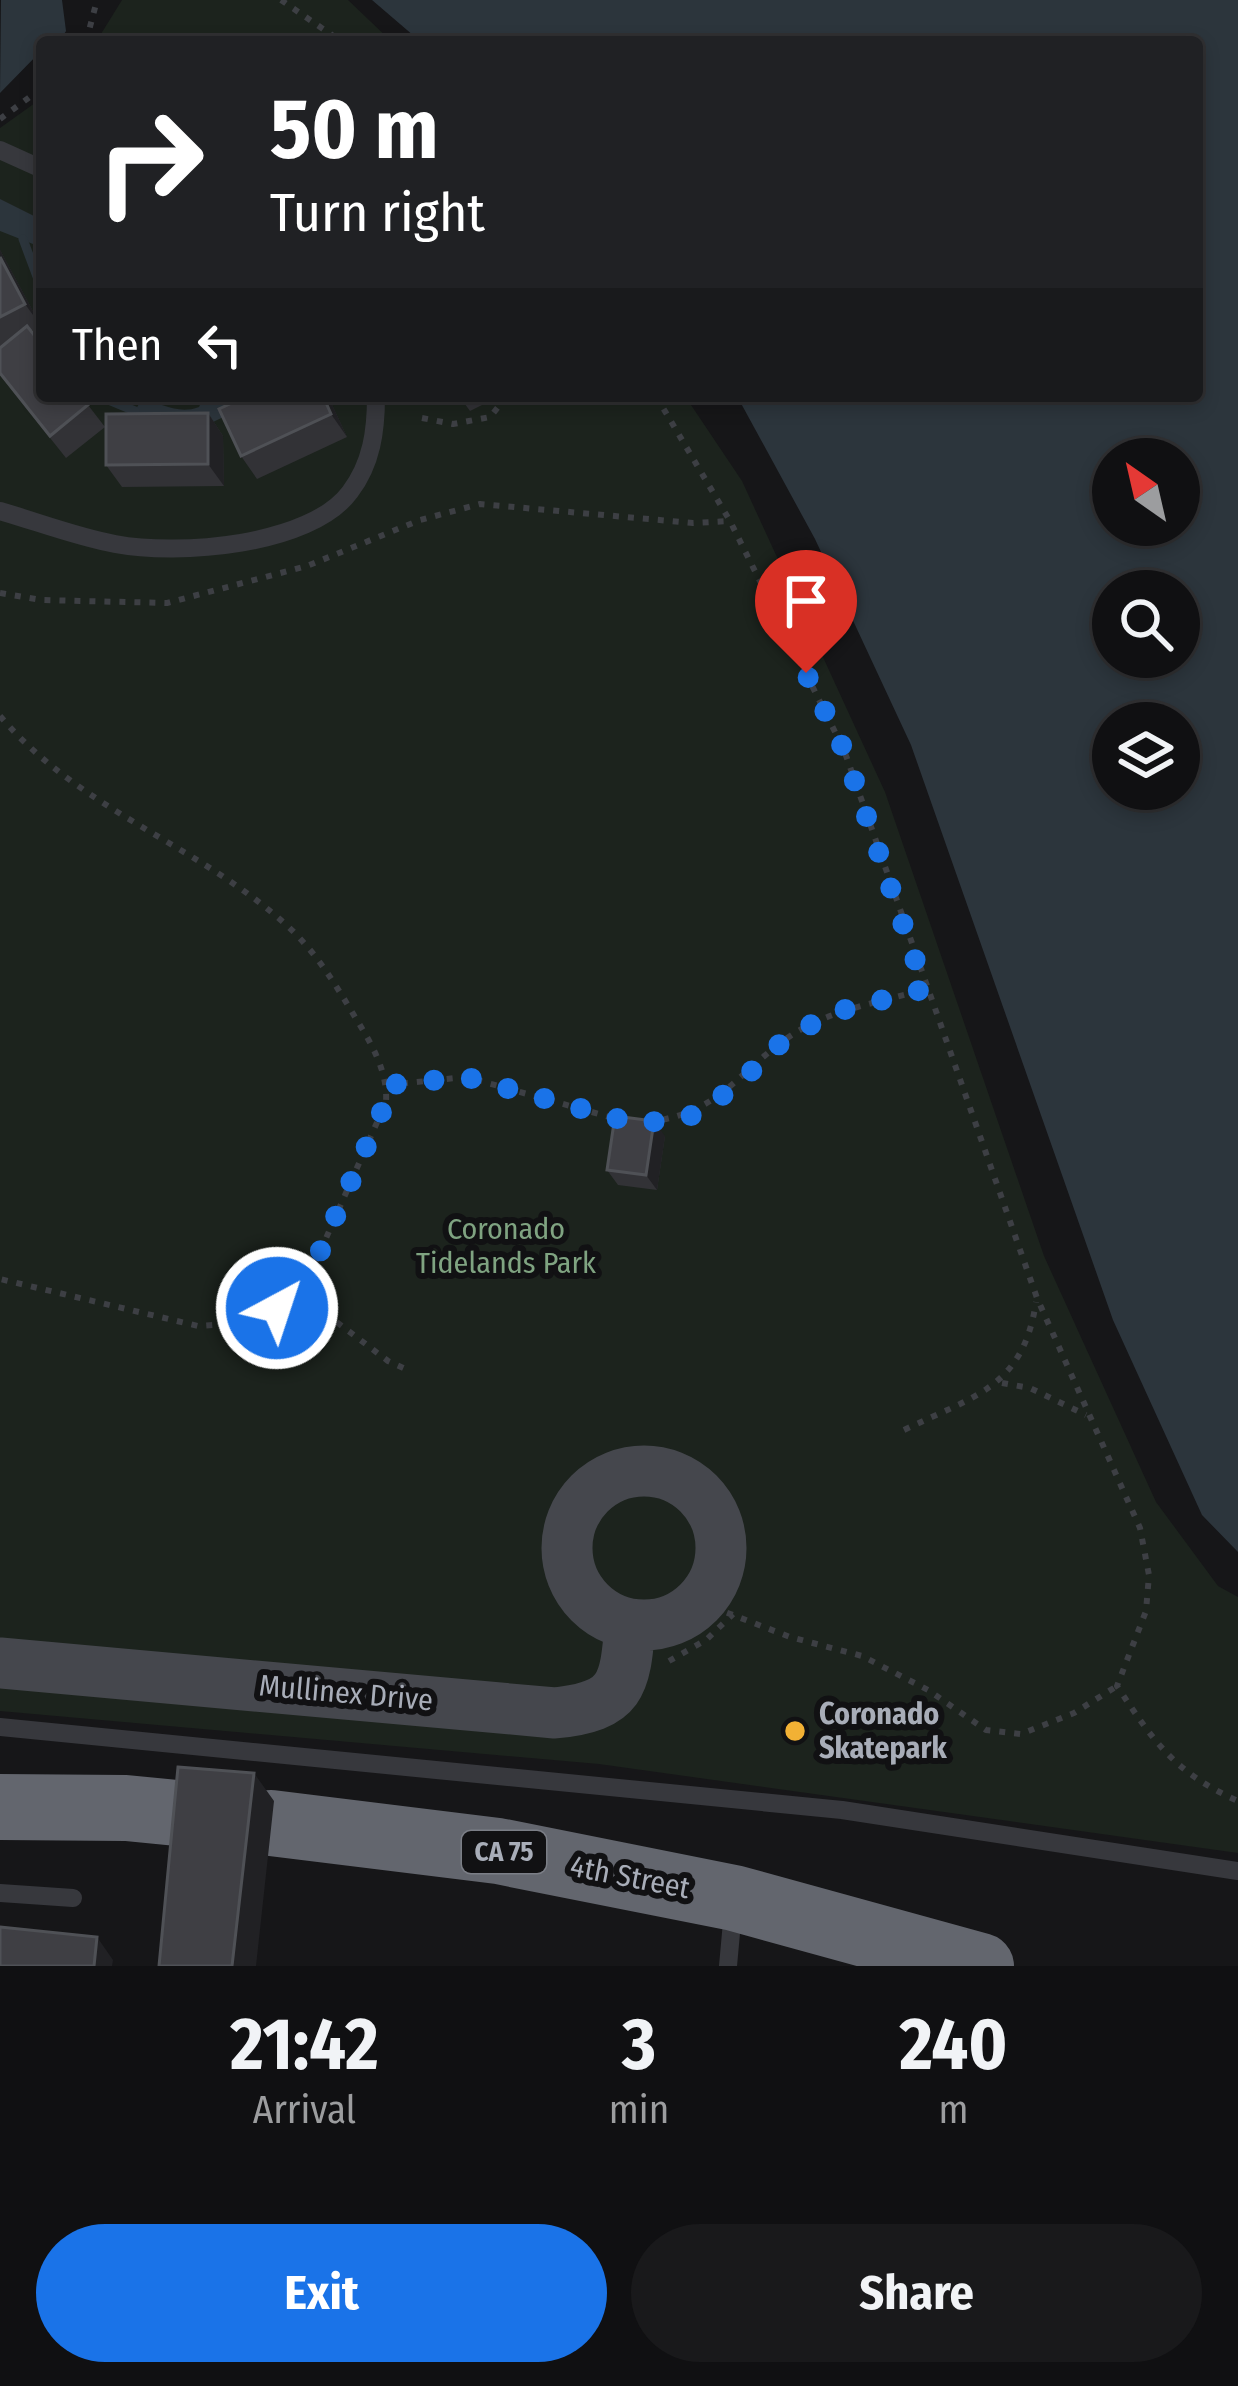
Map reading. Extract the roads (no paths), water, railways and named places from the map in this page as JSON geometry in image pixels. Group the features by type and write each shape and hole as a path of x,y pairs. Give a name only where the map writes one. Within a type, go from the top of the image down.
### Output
{"highway":[{"path":"0,1807 126,1808 197,1815"},
{"name":"4th Street","path":"271,1823 498,1851 734,1898 981,1966"}],"street":[{"path":"652,1470 678,1477 699,1493 715,1515 721,1561 699,1602 667,1621 630,1625 584,1599 571,1576 565,1550 569,1524 581,1501 601,1483 626,1472 652,1470"},
{"name":"Mullinex Drive","path":"0,1663 555,1713 591,1709 614,1695 626,1673 630,1625"}],"lane":[{"path":"0,151 36,166"},
{"path":"0,511 118,545 204,548 295,531 350,494 376,440 376,402"},
{"path":"0,1727 842,1810 1238,1870"},
{"path":"0,1893 73,1898"},
{"path":"728,1966 734,1898"}],"waterway":[{"path":"23,239 36,274"},
{"path":"113,402 135,411"}],"place":[{"name":"Coronado Skatepark","path":"795,1731"}],"park label":[{"name":"Coronado Tidelands Park","path":"506,1246"}]}
